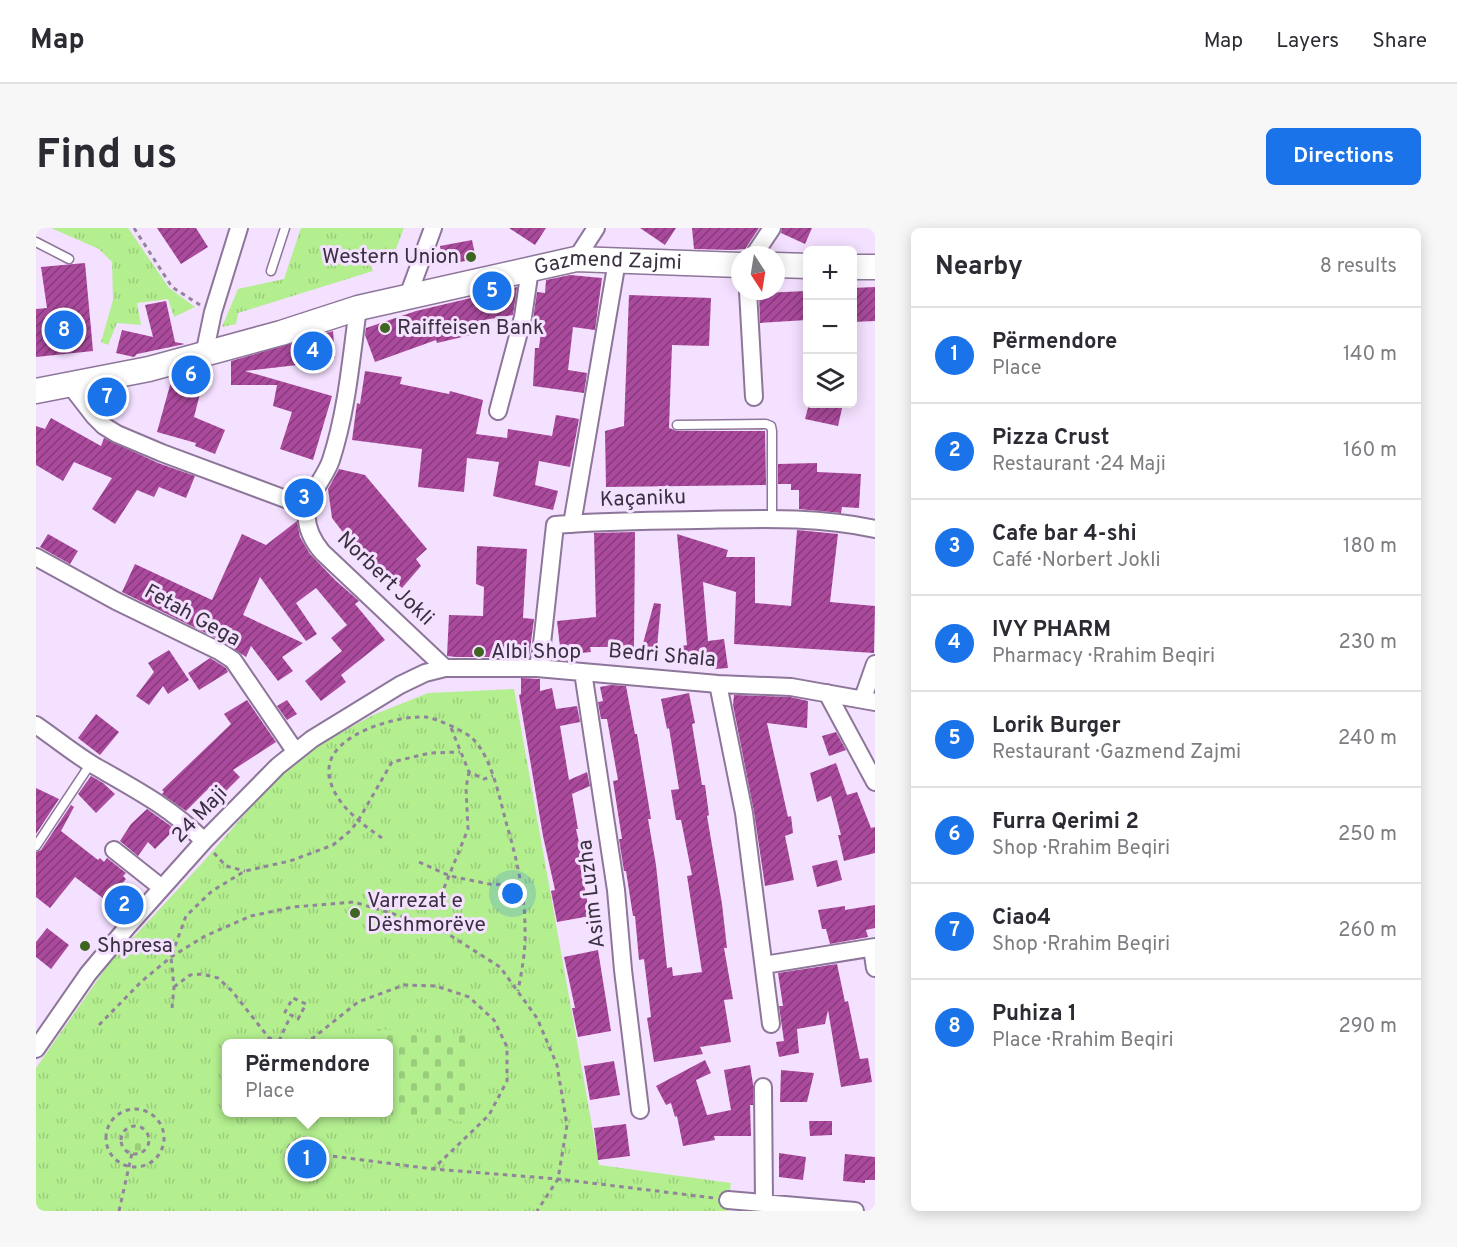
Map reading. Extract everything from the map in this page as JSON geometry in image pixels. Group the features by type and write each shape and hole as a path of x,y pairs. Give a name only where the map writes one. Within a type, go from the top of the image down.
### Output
{"street":[{"path":"204,355 213,312 239,228"},
{"path":"408,296 433,228"},
{"path":"576,259 596,228"},
{"path":"760,246 772,228"},
{"name":"Gazmend Zajmi","path":"36,391 149,369 204,355 358,308 576,259 731,265"},
{"path":"572,524 617,261"},
{"path":"785,265 803,266"},
{"path":"857,267 875,267"},
{"path":"498,411 524,317 530,269"},
{"path":"749,300 754,397"},
{"path":"70,385 94,416 117,434 308,507 331,462 340,429 358,308"},
{"name":"Norbert Jokli","path":"308,507 307,519 314,543 444,668"},
{"name":"Kaçaniku","path":"537,668 541,653 555,525 800,519 847,523 875,529"},
{"name":"Fetah Gega","path":"36,557 116,601 233,660 295,751"},
{"path":"869,700 875,664"},
{"name":"Bedri Shala","path":"444,668 537,668 718,684 791,687 869,700"},
{"name":"24 Maji","path":"36,1049 88,974 162,888 204,841 295,751 400,685 425,673 444,668"},
{"name":"Asim Luzha","path":"583,672 616,890 640,1110"},
{"path":"718,684 744,813 771,1024"},
{"path":"827,693 875,782"},
{"path":"36,725 91,763 154,799 187,824 204,841"},
{"path":"114,850 162,888"},
{"path":"764,964 873,947 875,968"},
{"path":"763,1087 764,1203"},
{"path":"728,1200 855,1211"}],"lane":[{"path":"271,271 285,228"},
{"path":"36,242 69,259"},
{"path":"677,425 766,424 771,426 772,519"},
{"path":"36,846 91,763"}],"path":[{"path":"134,228 172,287 213,312"},
{"path":"382,838 358,821 333,790 329,768 336,750 356,735 387,721 427,717 471,737 487,759 513,846 525,927 524,961 518,991"},
{"path":"444,888 468,829 465,788 469,772 450,726"},
{"path":"172,1008 174,987 171,957 186,916 212,891 245,871 290,861 333,845 358,821 392,762 430,753 460,752"},
{"path":"469,772 484,779 493,776"},
{"path":"204,841 226,867 245,871"},
{"path":"419,862 450,876 494,885 519,881"},
{"path":"99,1025 142,981 171,957 204,936 251,916 293,907 354,902 437,927 500,968 537,1018 557,1065 567,1125 558,1179 537,1211"},
{"path":"174,987 190,975 202,974 218,978 232,991 269,1038 272,1039"},
{"path":"310,1039 358,1002 404,985 436,986 469,997 494,1020 507,1047 507,1081 489,1115 433,1169"},
{"path":"293,998 306,1004 298,1019 291,1015 285,1012 293,998"},
{"path":"280,1039 291,1015"},
{"path":"144,1110 161,1124 163,1144 156,1158 150,1163 129,1167 111,1155 107,1147 107,1129 115,1116 122,1111 144,1110"},
{"path":"134,1126 146,1131 149,1140 144,1151 132,1153 125,1149 122,1138 126,1130 134,1126"},
{"path":"306,1137 317,1142 324,1155 320,1170 309,1176 295,1174 290,1169 286,1157 290,1144 306,1137"},
{"path":"119,1211 132,1153"},
{"path":"324,1155 433,1169 558,1179 728,1200"}],"green space":[{"path":"51,228 128,228 169,288 195,307 174,317 168,299 137,303 141,325 117,323 108,345 101,342 113,300 112,262 99,249"},
{"path":"301,228 404,228 392,259 380,250 368,260 373,271 238,313 236,324 222,327 238,289 284,279"},
{"name":"Varrezat e Dëshmorëve","path":"514,689 599,1165 731,1183 727,1210 729,1211 36,1211 36,1068 108,965 204,861 292,760 373,715 428,693"},
{"path":"377,1029 471,1036 464,1122 393,1115 393,1039 376,1039"},
{"path":"136,1128 144,1132 148,1140 144,1148 136,1152 128,1148 124,1140 128,1132"}],"building":[{"path":"157,228 196,228 208,247 181,264"},
{"path":"509,228 546,228 535,245"},
{"path":"640,228 676,228 665,245"},
{"path":"692,228 759,228 747,246 731,246 731,250 694,249"},
{"path":"782,228 812,228 805,244 781,233"},
{"path":"472,240 476,259 443,265 440,246"},
{"path":"85,263 93,351 36,357 36,309 47,308 41,267"},
{"path":"570,275 602,278 595,330 573,327 568,370 587,373 584,393 533,386 535,348 539,348 542,322 533,320 537,292 545,293 546,280"},
{"path":"517,287 513,315 484,320 487,331 437,343 436,340 375,362 365,335 366,328 416,311"},
{"path":"875,287 875,321 857,322 857,288"},
{"path":"803,291 803,320 760,323 759,300 785,300 785,292"},
{"path":"629,295 711,298 709,346 672,345 669,428 677,431 765,431 766,485 606,487 605,431 624,426"},
{"path":"166,301 175,342 185,344 137,354 134,357 116,353 122,330 153,337 145,305"},
{"path":"333,331 335,358 305,359 306,364 245,371 332,396 313,460 280,449 292,412 273,406 277,385 231,385 231,361"},
{"path":"202,369 206,370 194,417 225,430 215,454 195,446 196,443 157,432 172,378"},
{"path":"365,371 402,377 400,384 449,394 450,391 483,400 476,434 507,438 508,429 552,436 556,415 579,419 570,467 539,461 535,485 558,491 553,510 493,496 499,462 467,458 464,492 418,487 422,449 352,440 357,403 360,404"},
{"path":"808,408 842,408 838,426 805,419"},
{"path":"51,418 101,446 104,438 158,463 195,476 186,498 159,487 154,497 137,490 115,524 92,509 112,478 74,462 63,481 36,465 36,426 45,429"},
{"path":"817,463 817,472 861,474 859,508 842,507 841,513 799,509 799,490 791,490 791,484 778,484 778,464"},
{"path":"339,469 365,475 427,549 416,559 421,566 402,588 345,535 332,518 328,489"},
{"path":"297,521 300,537 310,554 359,601 355,604 385,640 341,675 346,682 321,701 305,681 342,651 331,638 347,625 316,588 296,603 317,634 306,641 260,577 243,615 303,643 282,657 293,671 278,681 251,646 246,657 224,642 122,592 135,564 212,600 242,534 266,545"},
{"path":"797,530 838,534 830,602 875,606 874,653 734,644 736,592 703,582 708,641 724,639 728,668 715,669 713,653 683,655 682,646 687,645 677,534 728,550 726,557 755,557 755,603 791,606"},
{"path":"635,532 634,647 590,647 591,652 561,655 557,621 596,617 594,533"},
{"path":"48,534 78,551 70,564 40,547"},
{"path":"477,546 527,549 523,618 534,619 529,657 447,656 449,615 483,616 484,587 476,584"},
{"path":"654,603 661,604 657,647 642,647"},
{"path":"169,650 189,680 168,694 163,686 149,705 136,696 154,672 148,663"},
{"path":"210,658 226,668 228,672 199,690 188,673"},
{"path":"521,678 540,679 540,691 552,688 556,709 577,706 580,722 560,726 569,780 587,772 590,786 572,794 578,829 576,829 586,873 582,874 590,916 557,922 551,891 555,890 543,836 519,695 521,694"},
{"path":"626,686 635,734 637,734 651,819 648,819 656,865 667,968 672,967 673,976 702,972 687,876 692,875 681,820 676,820 671,790 679,789 669,728 667,729 661,699 689,693 702,785 705,785 709,815 707,816 722,904 727,948 724,948 733,999 724,1000 731,1042 700,1047 703,1054 654,1062 647,1018 651,1017 644,959 639,960 635,916 633,916 619,839 622,839 613,781 618,780 607,719 601,719 598,702 603,701 600,687"},
{"path":"734,695 790,697 808,701 807,728 767,723 788,817 791,816 793,833 785,836 794,880 765,886 754,812 733,705"},
{"path":"247,700 276,742 233,770 240,777 222,795 212,785 186,811 162,794 164,792 162,790 231,724 224,714"},
{"path":"287,700 297,714 287,720 277,706"},
{"path":"96,714 119,732 100,755 78,738"},
{"path":"836,732 846,750 829,756 822,736"},
{"path":"836,763 847,795 857,792 871,828 875,827 875,853 844,861 838,835 841,835 831,796 817,802 810,773"},
{"path":"91,776 115,794 96,813 78,794"},
{"path":"36,788 59,799 36,834"},
{"path":"71,805 74,807 61,831 98,860 100,858 104,862 107,858 126,873 123,876 126,879 108,902 75,877 50,908 36,897 36,852 41,850"},
{"path":"147,809 175,829 155,849 148,842 138,856 120,841 131,824"},
{"path":"837,860 842,880 817,887 812,866"},
{"path":"875,905 875,928 866,930 868,937 830,944 826,929 822,929 818,910 845,906 845,910"},
{"path":"47,928 69,945 51,969 36,957 36,942"},
{"path":"598,950 611,1031 578,1037 572,1008 575,1008 564,957"},
{"path":"837,964 845,1002 848,1001 860,1059 868,1058 872,1082 841,1087 828,1010 825,1024 797,1029 799,1053 779,1057 776,1042 784,1041 779,1006 783,1006 778,973"},
{"path":"705,1060 711,1073 696,1080 707,1115 731,1110 724,1070 750,1065 753,1084 753,1105 750,1105 751,1136 714,1136 715,1140 683,1146 677,1116 675,1117 671,1103 666,1105 656,1086"},
{"path":"614,1061 620,1095 590,1100 584,1066"},
{"path":"781,1070 814,1073 807,1102 780,1102"},
{"path":"809,1121 832,1121 832,1135 810,1136"},
{"path":"626,1124 630,1156 598,1160 594,1128"},
{"path":"779,1153 806,1157 803,1180 779,1177"},
{"path":"845,1154 875,1157 875,1180 865,1180 865,1183 843,1181"}],"place":[{"name":"Western Union","path":"471,257"},
{"name":"Lorik Burger","path":"492,291"},
{"name":"Raiffeisen Bank","path":"385,328"},
{"name":"Puhiza 1","path":"64,330"},
{"name":"IVY PHARM","path":"313,351"},
{"name":"Furra Qerimi 2","path":"191,375"},
{"name":"Ciao4","path":"107,397"},
{"name":"Cafe bar 4-shi","path":"304,498"},
{"name":"Albi Shop","path":"479,652"},
{"name":"Pizza Crust","path":"124,905"},
{"name":"Varrezat e Dëshmorëve","path":"355,913"},
{"name":"Shpresa","path":"85,946"},
{"name":"Përmendore","path":"307,1159"}]}
